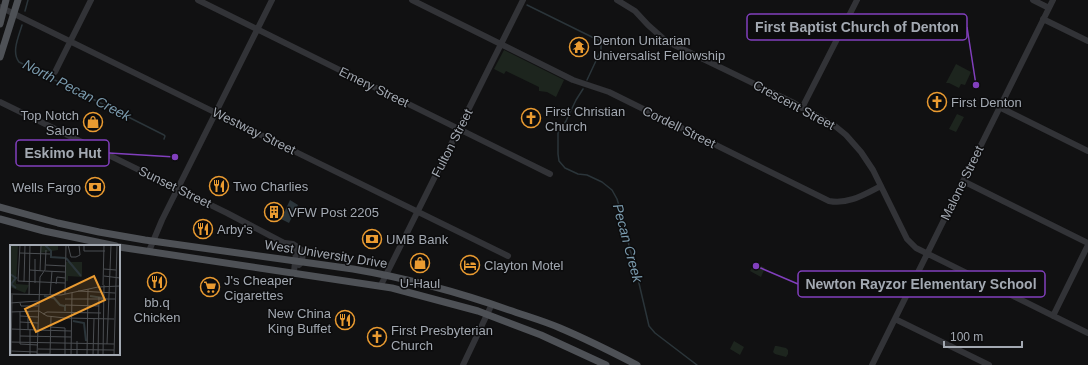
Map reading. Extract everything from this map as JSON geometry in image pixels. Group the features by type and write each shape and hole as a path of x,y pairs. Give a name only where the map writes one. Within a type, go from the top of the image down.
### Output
{"main road":[{"path":"0,24 2,8 6,0"},
{"path":"0,57 18,0"},
{"name":"West University Drive","path":"0,207 49,221 99,232 299,261 386,275 424,284 492,304 560,328 637,365"},
{"path":"0,219 44,231 111,245"},
{"name":"West University Drive","path":"120,246 381,285 487,314 541,335 606,365"}],"street":[{"path":"55,72 91,0"},
{"name":"Emery Street","path":"198,0 550,174"},
{"path":"149,251 178,189 272,0"},
{"name":"Cordell Street","path":"412,0 573,80 609,92 829,201 836,203 850,200 860,197 881,186"},
{"name":"Fulton Street","path":"381,285 523,0"},
{"name":"Crescent Street","path":"617,0 636,11 648,25 666,41 802,108 835,126 846,135 865,158 911,245 927,254"},
{"path":"802,108 857,0"},
{"path":"1033,0 1049,8"},
{"name":"Malone Street","path":"872,365 1052,0"},
{"name":"Westway Street","path":"2,8 508,256"},
{"path":"1043,19 1088,41"},
{"name":"Sunset Street","path":"0,102 227,212 284,243 293,244 301,248 303,251 299,261"},
{"path":"999,107 1088,150"},
{"path":"963,181 1088,244 1053,316"},
{"path":"927,254 1088,333"},
{"path":"294,272 299,261"},
{"path":"463,365 492,304"},
{"path":"895,319 989,365"}],"shaded area":[{"path":"504,50 564,80 556,97 547,92 539,91 539,87 506,71 504,74 494,69"},
{"path":"956,64 971,72 965,85 961,84 959,88 946,83"},
{"path":"957,114 964,117 956,132 949,129"},
{"path":"290,200 298,205 289,223 281,219"},
{"path":"755,263 765,268 761,277 750,271"},
{"path":"734,341 744,347 740,355 730,349"},
{"path":"775,346 786,348 788,350 786,357 773,352"}],"waterway":[{"name":"North Pecan Creek","path":"25,11 28,0"},
{"name":"Pecan Creek","path":"527,5 598,40 601,43 601,50 587,80"},
{"name":"North Pecan Creek","path":"22,25 16,49 19,62 164,135 164,139"},
{"name":"Pecan Creek","path":"583,89 558,133 559,161 565,168 578,174 587,175 602,182 612,190 617,199 624,222 623,226 628,238 649,326 655,333 697,365"}],"place":[{"name":"Denton Unitarian Universalist Fellowship","path":"579,47"},
{"name":"First Baptist Church of Denton","path":"976,85"},
{"name":"First Denton","path":"937,102"},
{"name":"First Christian Church","path":"531,118"},
{"name":"Top Notch Salon","path":"93,122"},
{"name":"Eskimo Hut","path":"175,157"},
{"name":"Two Charlies","path":"219,186"},
{"name":"Wells Fargo","path":"95,187"},
{"name":"VFW Post 2205","path":"274,212"},
{"name":"Arby's","path":"203,229"},
{"name":"UMB Bank","path":"372,239"},
{"name":"U-Haul","path":"420,263"},
{"name":"Clayton Motel","path":"470,265"},
{"name":"Newton Rayzor Elementary School","path":"756,266"},
{"name":"bb.q Chicken","path":"157,282"},
{"name":"J's Cheaper Cigarettes","path":"210,287"},
{"name":"New China King Buffet","path":"345,320"},
{"name":"First Presbyterian Church","path":"377,337"}]}
